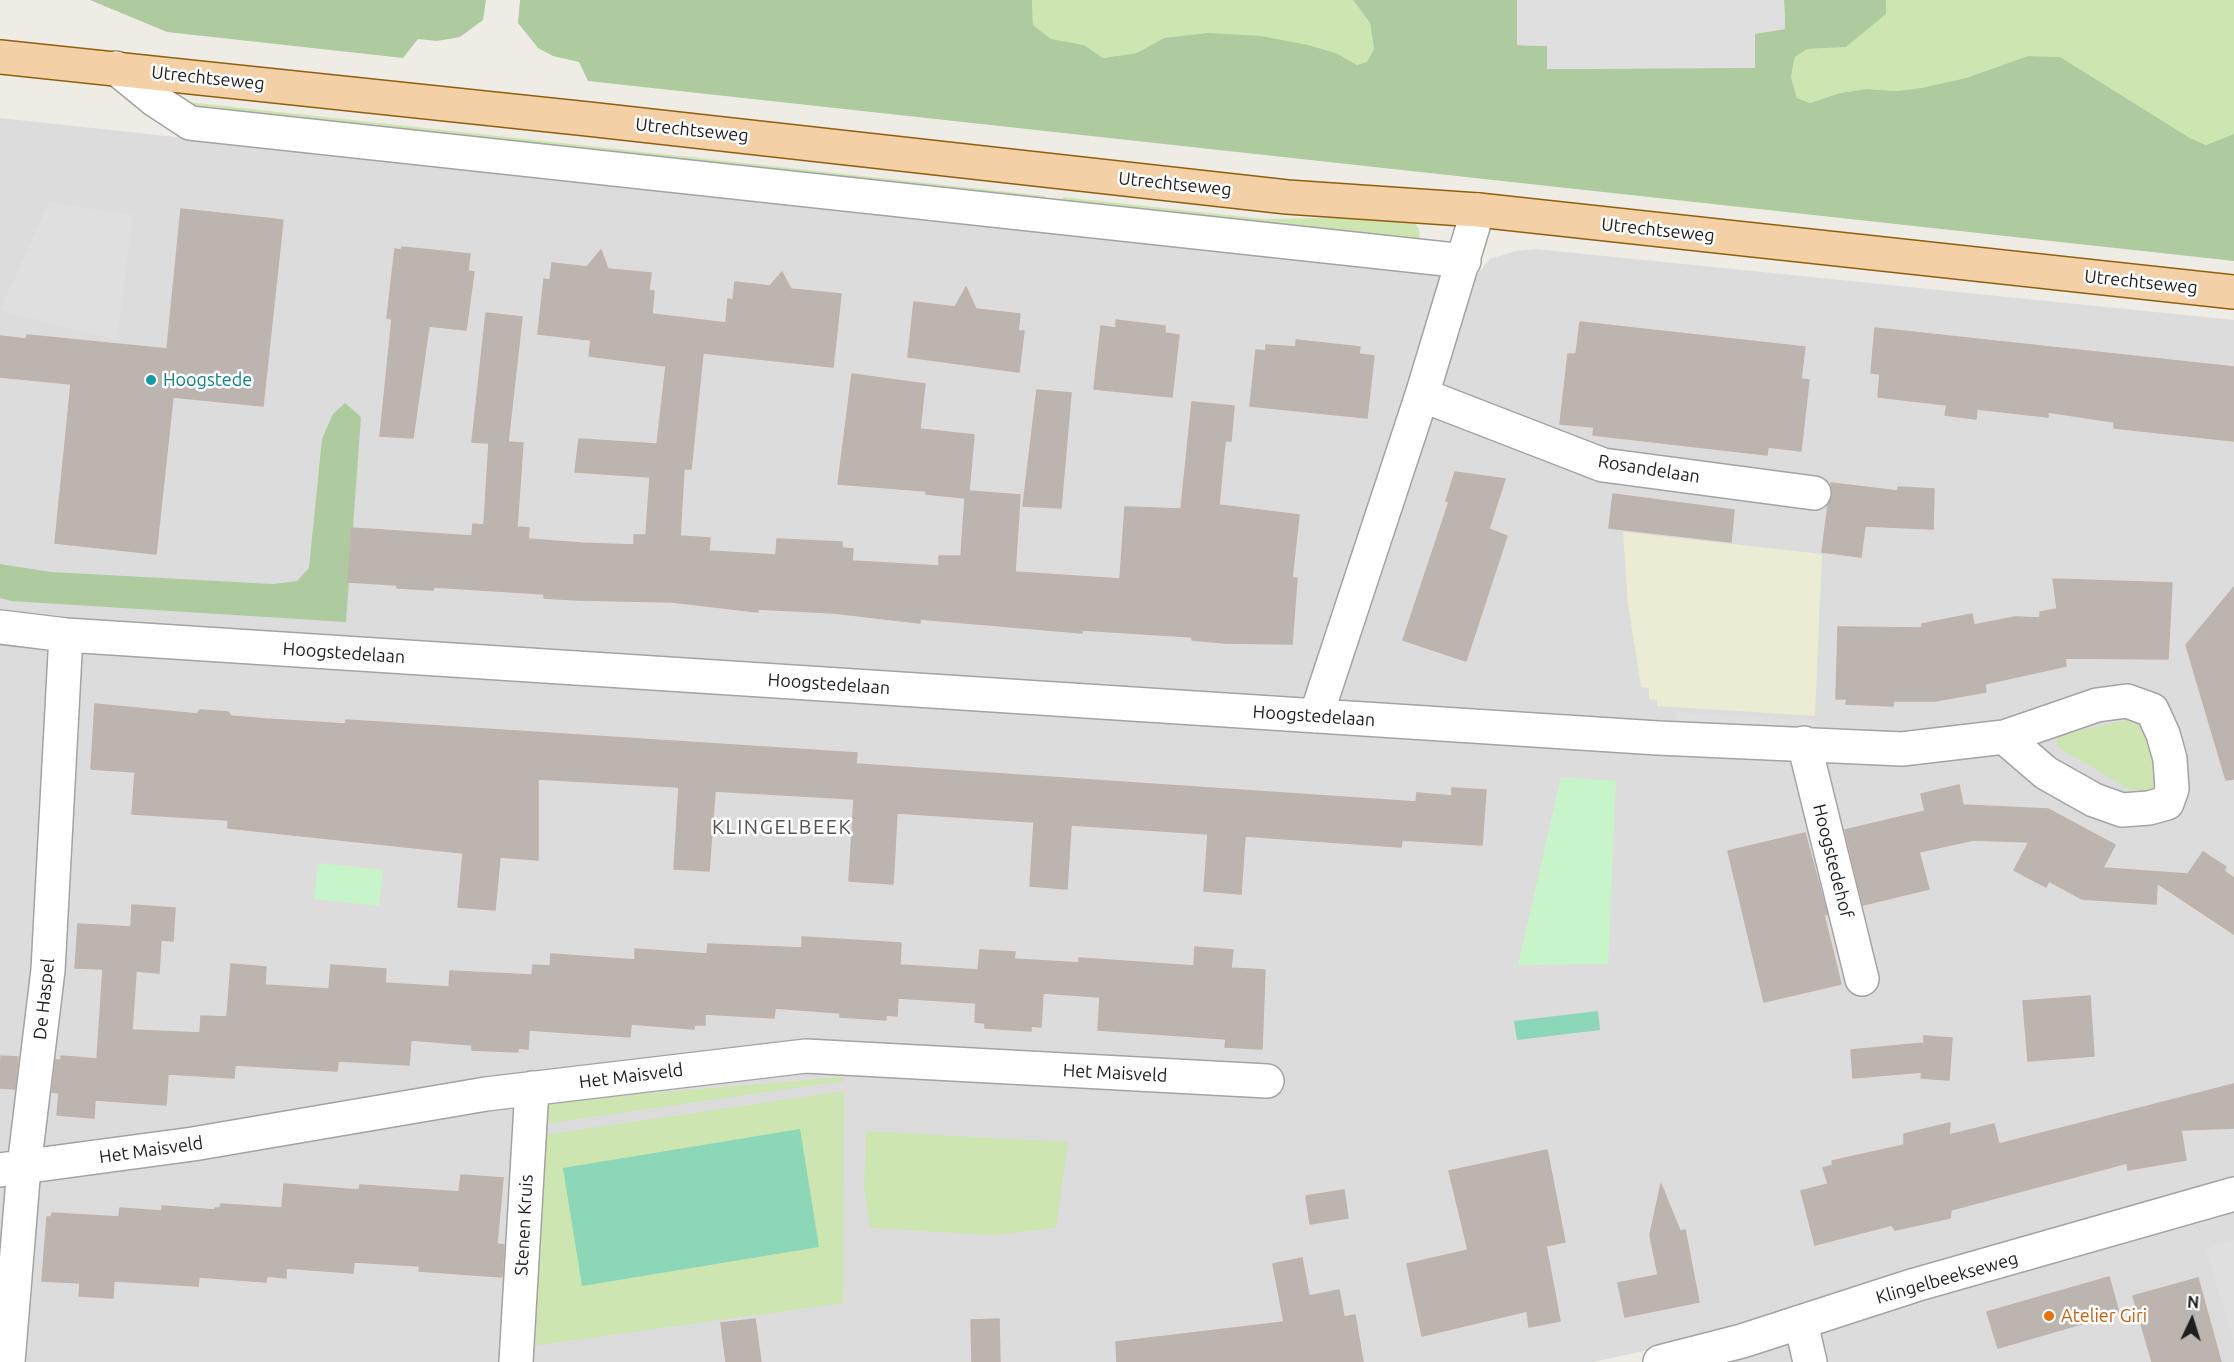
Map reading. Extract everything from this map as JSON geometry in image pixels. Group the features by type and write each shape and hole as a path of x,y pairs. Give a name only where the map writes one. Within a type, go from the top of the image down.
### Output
{"main road":[{"name":"Utrechtseweg","path":"0,57 1287,197 1478,210 2234,292"}],"street":[{"name":"Utrechtseweg","path":"116,68 155,100 190,123 1464,261"},
{"path":"1316,716 1422,395 1478,210"},
{"name":"Rosandelaan","path":"1422,395 1603,465 1814,493"},
{"name":"Hoogstedelaan","path":"0,627 66,635 1658,738 1804,743"},
{"name":"De Haspel","path":"8,1362 12,1169 48,970 66,635"},
{"path":"1804,743 1902,749 2004,737 2097,705 2127,701 2152,710 2170,759 2172,789 2167,803 2149,808 2122,810 2094,800 2046,773 2004,737"},
{"name":"Hoogstedehof","path":"1804,743 1862,979"},
{"name":"Het Maisveld","path":"12,1169 193,1144 532,1088 806,1056 1267,1082"},
{"name":"Stenen Kruis","path":"516,1362 532,1088"},
{"name":"Klingelbeekseweg","path":"1660,1362 1801,1323 1915,1285 2234,1194"},
{"path":"1801,1323 1810,1362"}],"shaded area":[{"path":"1517,0 1784,0 1785,29 1755,34 1755,68 1547,69 1547,46 1517,45"},
{"path":"0,118 1475,277 1490,259 1516,251 1536,249 2234,320 2234,1178 1686,1342 1593,1362 0,1362"},
{"path":"49,202 133,215 117,340 0,310"},
{"path":"1676,712 1816,721 1815,738 1675,728"},
{"path":"2234,1210 2234,1362 1725,1362 1868,1315"},
{"path":"2234,1239 2234,1338 2233,1338 2206,1249"}],"green space":[{"path":"90,0 486,0 483,20 460,37 437,41 418,39 403,58 167,32"},
{"path":"520,0 1032,0 1033,25 1051,39 1084,45 1103,58 1137,53 1164,38 1208,33 1261,36 1308,45 1338,54 1357,65 1367,62 1374,49 1370,23 1353,0 1517,0 1517,45 1547,46 1547,69 1755,67 1755,33 1785,29 1784,0 1886,0 1886,14 1846,47 1807,49 1795,57 1791,77 1797,98 1810,103 1840,93 1867,89 1897,91 1921,88 1966,78 2028,56 2060,57 2190,138 2206,145 2234,134 2234,261 588,81 579,62 553,56 538,48 518,23"},
{"path":"1032,0 1353,0 1370,23 1374,49 1367,63 1357,65 1338,54 1164,38 1137,53 1103,58 1084,45 1051,39 1033,25"},
{"path":"1886,0 2234,0 2234,134 2206,145 2190,138 2059,57 2028,56 1966,78 1921,88 1897,91 1867,89 1840,93 1810,103 1797,98 1791,77 1795,57 1807,49 1846,47 1885,14"},
{"path":"188,102 1045,196 1045,202 187,109"},
{"path":"1063,197 1263,219 1326,218 1401,221 1415,224 1419,229 1420,242 1062,204"},
{"path":"345,403 361,417 346,622 11,601 0,598 0,564 51,572 273,584 297,581 309,568 322,439 333,414"},
{"path":"1623,532 1822,554 1815,716 1657,706 1657,700 1649,699 1649,688 1641,687 1628,604"},
{"path":"2140,717 2156,767 2157,779 2153,791 2130,790 2058,747 2056,741 2061,735"},
{"path":"1561,777 1616,781 1608,964 1518,965"},
{"path":"318,863 383,870 379,906 314,899"},
{"path":"1598,1011 1600,1030 1517,1040 1514,1021"},
{"path":"843,1077 844,1081 536,1125 547,1105 558,1101"},
{"path":"844,1091 843,1303 532,1346 536,1136"},
{"path":"800,1129 819,1247 582,1286 563,1168"},
{"path":"866,1131 1068,1142 1056,1228 994,1235 870,1228 864,1188"}],"building":[{"name":"Hoogstede","path":"181,209 283,220 263,406 173,397 156,554 55,543 71,384 0,377 0,336 26,339 27,335 167,349"},
{"path":"402,247 470,254 468,271 474,272 466,330 429,326 413,438 380,436 392,319 387,318 395,249 401,250"},
{"path":"601,250 608,269 651,273 649,291 654,291 652,314 726,323 728,299 733,300 735,282 770,286 782,272 791,289 841,294 833,367 703,353 691,469 684,469 680,536 710,538 709,551 776,555 777,539 842,542 842,548 853,549 852,561 939,566 939,556 961,556 965,498 926,494 926,491 838,484 852,374 925,384 920,429 974,435 969,491 1020,495 1015,572 1120,579 1125,507 1181,509 1192,402 1234,406 1231,441 1225,441 1219,505 1299,515 1292,578 1297,578 1292,644 1225,643 1192,640 1192,637 1082,630 1082,633 920,619 920,623 834,613 758,609 758,612 672,602 544,598 544,594 434,587 433,590 397,588 397,585 348,582 352,528 472,536 473,524 484,525 489,443 472,442 486,313 522,317 508,442 523,443 517,527 529,528 528,539 580,543 634,545 634,535 646,535 650,477 575,472 579,439 657,444 666,366 589,356 591,340 538,334 544,279 550,280 552,263 587,267"},
{"path":"966,287 976,309 1020,314 1018,331 1024,331 1019,372 908,357 914,302 955,307"},
{"path":"1116,320 1165,326 1165,333 1179,335 1172,397 1094,389 1101,326 1116,328"},
{"path":"1580,322 1805,347 1801,379 1809,380 1801,451 1768,447 1767,455 1593,435 1594,427 1560,424 1568,354 1576,354"},
{"path":"1875,328 2234,367 2234,441 2114,428 2114,422 2048,412 2048,417 1977,409 1976,419 1945,415 1947,405 1878,397 1880,374 1871,373"},
{"path":"1296,340 1360,347 1359,354 1374,356 1367,418 1250,406 1256,350 1266,351 1266,345 1296,347"},
{"path":"1037,390 1071,393 1061,508 1023,506"},
{"path":"1455,472 1505,479 1489,529 1507,536 1466,661 1403,640 1449,502 1446,501"},
{"path":"1831,483 1898,491 1898,487 1934,489 1933,529 1865,526 1861,557 1822,552 1828,505 1833,495"},
{"path":"1613,494 1734,510 1731,542 1609,528"},
{"path":"2053,579 2172,583 2168,659 2065,658 2066,666 1985,684 1986,692 1935,701 1893,701 1893,706 1846,704 1847,699 1836,699 1838,627 1922,628 1922,624 1972,614 1974,625 2015,617 2040,618 2040,612 2057,609"},
{"path":"2234,587 2234,779 2226,780 2186,645"},
{"path":"95,704 197,714 200,710 228,712 231,716 266,719 346,724 346,720 857,753 856,764 1416,802 1417,793 1452,796 1452,788 1486,790 1482,845 1402,840 1401,847 1245,836 1241,894 1204,891 1208,834 1071,825 1067,889 1030,886 1034,822 897,813 893,884 849,881 854,799 715,791 709,871 674,869 679,787 538,779 538,860 500,857 495,910 458,907 463,853 228,828 228,820 132,814 135,772 91,769"},
{"path":"1959,785 1963,805 2048,809 2115,845 2103,868 2188,874 2203,852 2226,867 2224,871 2234,878 2234,934 2157,883 2156,904 2082,899 2049,881 2046,887 2014,870 2029,842 1973,840 1919,852 1929,889 1863,905 1845,830 1925,811 1921,794"},
{"path":"1805,833 1827,914 1824,915 1841,984 1764,1002 1728,851"},
{"path":"132,905 175,908 173,941 161,940 159,973 136,971 132,1030 200,1033 201,1016 227,1017 231,964 266,967 265,985 329,989 331,965 386,969 385,983 449,987 450,971 532,975 533,965 550,966 551,954 635,960 635,949 707,954 708,944 802,948 802,937 901,943 900,965 978,970 980,950 1015,952 1014,959 1079,963 1079,958 1194,966 1195,947 1233,950 1231,968 1265,970 1262,1049 1225,1047 1226,1039 1098,1030 1100,997 1043,993 1041,1027 1031,1026 1031,1031 985,1028 985,1023 975,1022 976,1003 898,998 897,1016 886,1015 886,1020 840,1017 840,1013 775,1008 774,1018 705,1014 705,1025 694,1025 694,1029 631,1024 630,1037 529,1030 528,1049 518,1048 518,1052 472,1050 472,1045 411,1040 409,1065 338,1061 337,1071 235,1065 234,1078 168,1074 166,1105 95,1100 94,1118 57,1115 59,1093 52,1092 56,1060 61,1060 61,1056 97,1059 103,969 75,968 78,924 131,927"},
{"path":"2090,996 2094,1056 2028,1061 2023,1001"},
{"path":"1924,1036 1952,1038 1949,1080 1921,1078 1922,1072 1853,1078 1851,1050 1924,1043"},
{"path":"1,1056 18,1057 15,1089 0,1088"},
{"path":"2234,1084 2234,1128 2181,1130 2186,1160 2128,1170 2127,1163 1951,1210 1950,1218 1895,1230 1892,1225 1815,1245 1801,1191 1828,1184 1823,1168 1833,1165 1832,1161 1904,1145 1904,1134 1950,1123 1949,1135 1994,1124 1999,1144"},
{"path":"1547,1150 1565,1242 1546,1246 1560,1321 1529,1327 1527,1311 1422,1336 1407,1264 1468,1250 1449,1171"},
{"path":"461,1175 503,1178 497,1244 504,1245 502,1277 419,1271 420,1266 354,1262 353,1273 286,1268 286,1278 267,1276 266,1282 199,1277 198,1286 114,1281 113,1298 79,1296 80,1283 42,1281 47,1217 51,1217 52,1213 119,1217 120,1208 162,1211 162,1206 215,1210 215,1208 220,1208 221,1204 282,1208 284,1184 359,1190 360,1185 459,1192"},
{"path":"1661,1184 1680,1231 1685,1230 1699,1302 1625,1317 1618,1283 1658,1275 1650,1235"},
{"path":"1344,1190 1348,1218 1310,1224 1306,1196"},
{"path":"1302,1258 1309,1296 1339,1290 1344,1317 1355,1315 1363,1362 1117,1362 1116,1342 1284,1322 1273,1264"},
{"path":"2109,1277 2119,1313 1998,1348 1987,1312"},
{"path":"2198,1278 2221,1362 2152,1362 2133,1296"},
{"path":"755,1319 761,1362 726,1362 721,1323"},
{"path":"999,1319 1000,1362 972,1362 971,1320"}],"place":[{"name":"Hoogstede","path":"151,380"},
{"name":"Atelier Giri","path":"2049,1316"}],"district":[{"name":"KLINGELBEEK","path":"782,827"}]}
